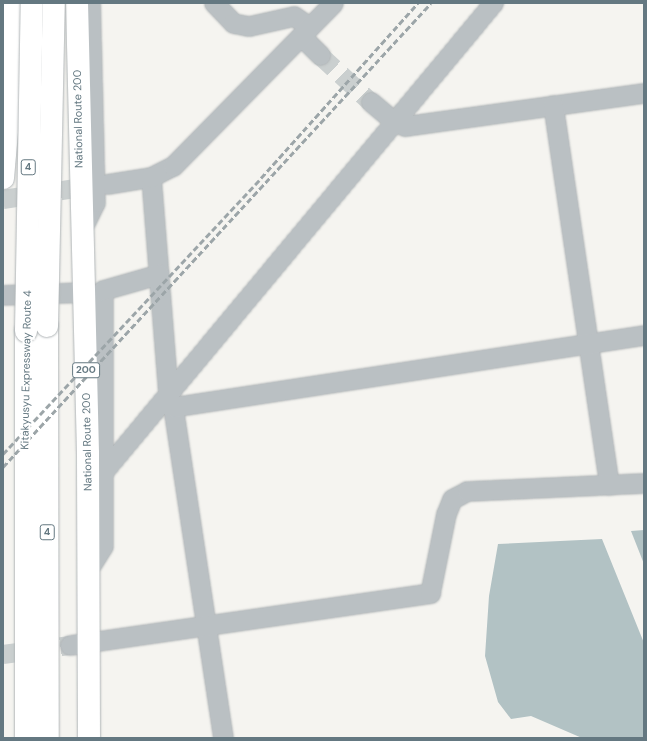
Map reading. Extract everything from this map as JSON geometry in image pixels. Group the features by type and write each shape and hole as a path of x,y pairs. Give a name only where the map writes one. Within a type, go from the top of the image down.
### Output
{"highway":[{"path":"3,178 8,121 11,3"},
{"name":"Kitakyusyu Expressway Route 4","path":"26,738 26,331 32,3"},
{"name":"Kitakyusyu Expressway Route 4","path":"48,738 47,326 54,3"},
{"name":"National Route 200","path":"77,3 81,230 94,291 88,570 79,644 89,738"}],"street":[{"path":"81,230 95,202 101,179 90,3"},
{"path":"214,3 233,23 249,26 294,16 320,54"},
{"path":"101,179 151,177 173,166 332,3"},
{"path":"104,471 171,401 395,122 493,3"},
{"path":"370,102 395,122 405,126 644,93"},
{"path":"553,105 608,485"},
{"path":"101,179 128,170 163,162 195,134 217,122"},
{"path":"151,177 171,401 207,624 223,738"},
{"path":"3,295 94,291 159,274"},
{"path":"88,570 103,546 104,471 94,291"},
{"path":"171,401 644,335"},
{"path":"79,644 207,624 430,593 446,514 452,499 467,491 644,484"}],"shaded area":[{"path":"644,530 644,564 631,531"},
{"path":"602,539 644,643 644,738 582,738 531,716 511,719 498,702 485,656 489,596 498,544"}],"tunnel":[{"path":"320,55 371,102"},
{"path":"3,199 96,185"},
{"path":"3,654 70,645"}],"railway":[{"path":"3,454 261,178 418,3"},
{"path":"3,467 431,3"}]}
